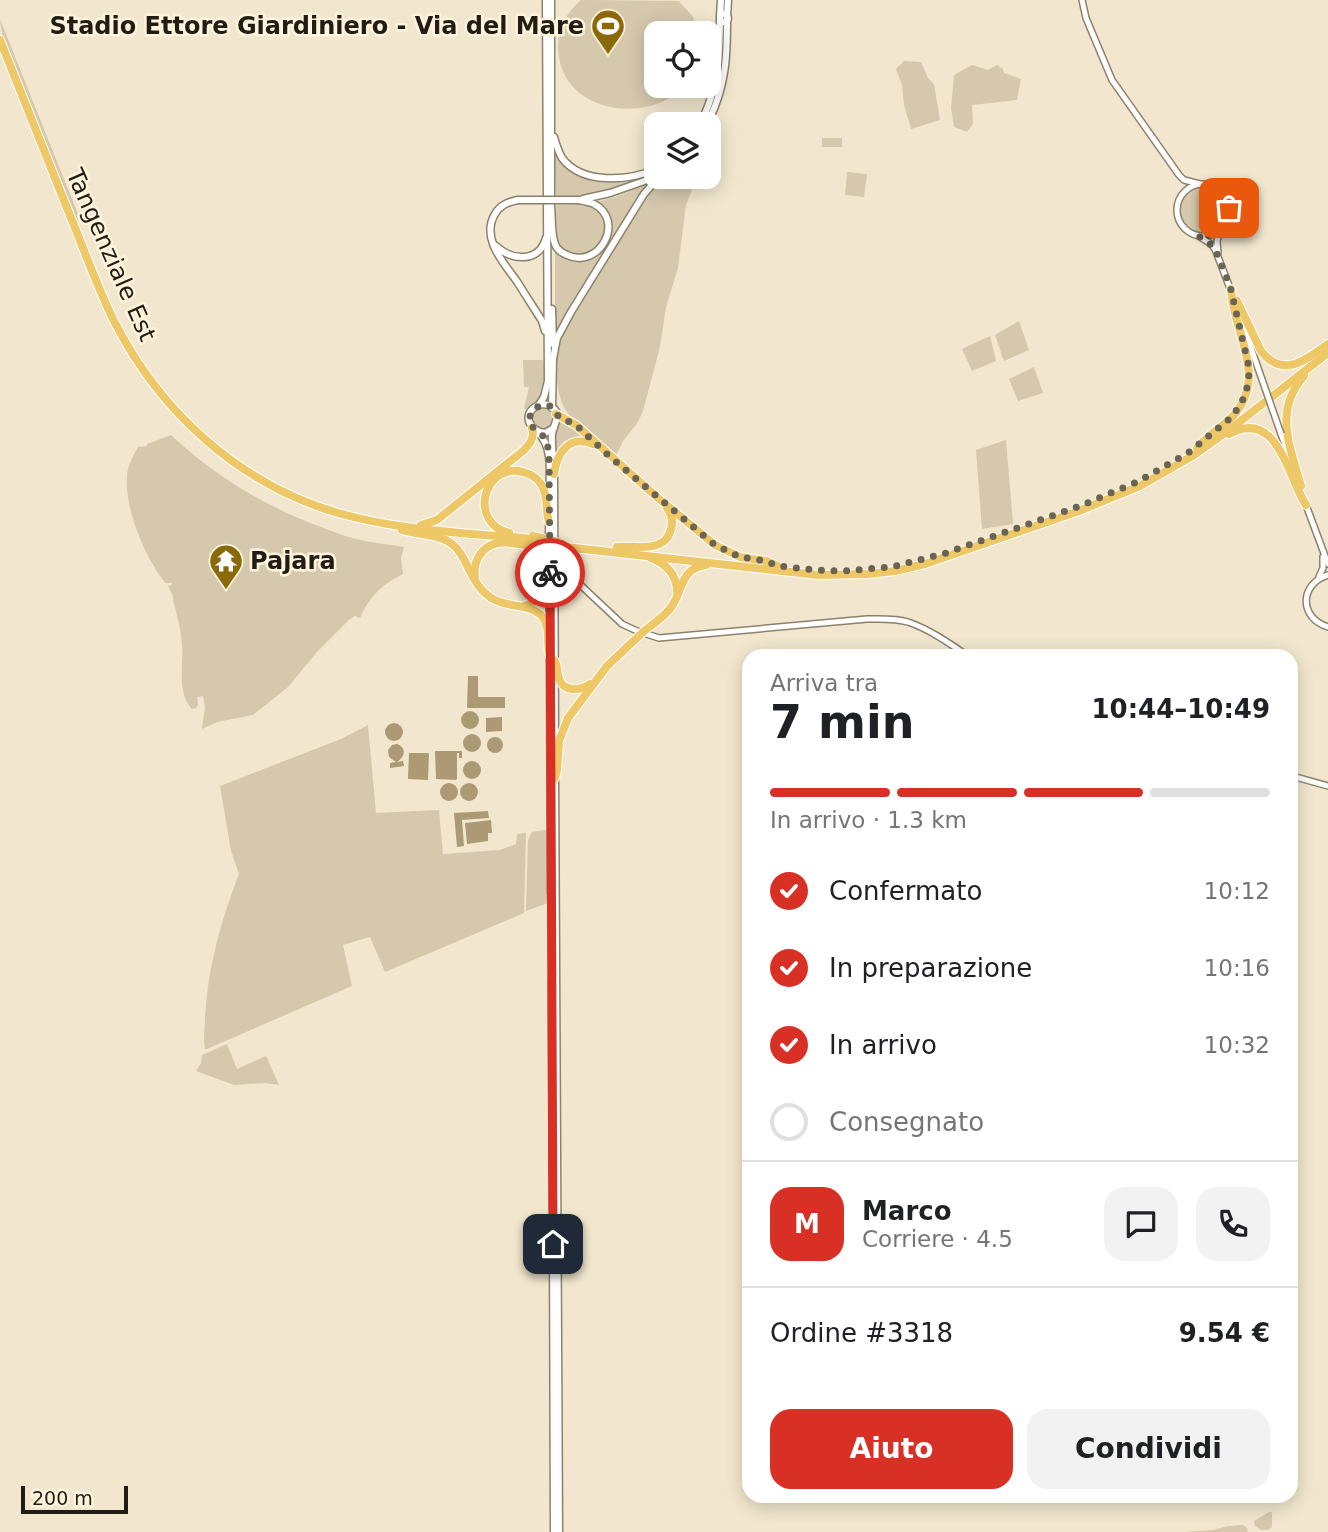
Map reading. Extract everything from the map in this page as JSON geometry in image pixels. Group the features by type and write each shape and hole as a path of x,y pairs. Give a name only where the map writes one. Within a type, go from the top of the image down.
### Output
{"highway":[{"name":"Tangenziale Est","path":"0,40 113,320 146,376 190,426 231,460 278,488 339,515"},
{"name":"Tangenziale Est","path":"0,53 108,320 141,375 172,414 204,444 230,464 275,491 339,515 402,530 532,541"},
{"path":"1230,288 1261,351 1269,359 1285,365 1294,365 1307,360 1328,345"},
{"path":"1195,451 1233,416 1248,387 1248,363 1230,288"},
{"path":"483,591 476,579 474,568 484,550 499,543 532,541 816,570 892,567 922,560 1112,494 1158,471 1195,451 1328,345"},
{"path":"617,550 818,575 895,571 925,564 1106,502 1140,486 1229,430 1328,354"},
{"path":"1305,502 1286,426 1286,410 1299,382 1328,354"},
{"path":"554,411 576,425 715,545 740,557 778,566"},
{"path":"1195,451 1198,454 1235,430 1252,429 1263,432 1276,444 1305,502"},
{"path":"381,523 421,525 437,520 526,448 535,430"},
{"path":"554,474 561,452 576,442 591,443 609,456"},
{"path":"532,541 504,532 489,520 485,510 485,495 491,482 501,474 514,471 527,473 537,480 545,493 549,522"},
{"path":"617,550 629,546 651,547 666,540 672,526 672,517 658,498"},
{"name":"Tangenziale Est","path":"360,521 532,541"},
{"path":"402,530 448,541 457,549 483,591 511,606 533,610 545,620 548,650 557,665 560,681 566,687 584,688 598,677"},
{"path":"617,550 654,559 668,568 677,584 675,602"},
{"path":"555,778 558,746 564,727 572,712 616,656 668,611 675,602 684,579 694,569 708,565 730,568 737,566"},
{"path":"521,607 539,599 550,572"}],"main road":[{"path":"549,0 549,202 554,411 557,422 552,437 554,474 550,572 555,778 556,1532"},
{"path":"549,0 548,372 546,392 530,415 529,422 545,439 549,454 549,522 555,585 552,659 556,1532"},
{"path":"721,0 724,18"},
{"path":"709,112 717,77 728,0"},
{"path":"551,125 559,154 575,169 615,179 644,174"},
{"path":"626,188 644,177"},
{"path":"548,372 544,327 491,239 491,223 497,211 505,204 518,200 578,200 644,182"},
{"path":"553,359 557,338 571,312 648,189"},
{"path":"549,202 556,247 570,257 584,258 601,249 609,227 605,215 598,207 578,200"},
{"path":"491,239 499,249 510,256 520,258 536,253 545,243 549,202"},
{"path":"538,406 545,405 554,411"},
{"path":"535,430 547,432 554,428"}],"street":[{"path":"1082,0 1086,18 1112,80 1179,175 1184,180 1213,186 1226,197 1229,214 1217,241 1218,256"},
{"path":"1179,175 1182,186 1177,217 1185,229 1211,244 1218,256 1328,564"},
{"path":"1181,196 1192,186 1200,184"},
{"path":"1198,236 1214,234 1221,229"},
{"path":"1322,550 1323,568 1309,589 1306,605 1314,619 1327,627"},
{"path":"552,561 622,624 659,638 888,619 907,622 926,630 957,649"},
{"path":"555,585 560,577 569,575"},
{"path":"1318,579 1328,575"},
{"path":"1298,778 1328,786"}],"shaded area":[{"name":"Stadio Ettore Giardiniero - Via del Mare","path":"581,0 679,1 694,21 644,21 644,98 670,98 649,106 628,109 607,106 588,99 573,87 562,69 558,47 564,21"},
{"path":"0,19 80,219 77,220 3,39"},
{"path":"904,61 921,62 928,78 934,84 940,120 911,129 896,69"},
{"path":"972,65 988,70 997,65 1004,73 1021,79 1017,100 972,105 973,124 967,132 954,127 951,108 954,75"},
{"path":"822,138 842,138 842,147 822,147"},
{"path":"554,145 558,155 596,178 617,181 641,177 600,193 556,197"},
{"path":"847,172 867,174 864,197 845,195"},
{"path":"644,186 555,339 555,248 564,257 582,262 600,254 609,241 611,226 606,212 595,202"},
{"path":"1202,188 1218,195 1225,211 1218,227 1202,234 1186,227 1179,211 1186,195"},
{"path":"692,189 686,205 678,268 666,307 660,347 643,411 616,456 580,426 564,408 557,379 558,347 560,338 649,191"},
{"path":"578,204 592,208 601,215 605,225 600,244 593,251 582,254 562,250 556,236 556,205"},
{"path":"1019,321 1029,350 1004,361 995,335"},
{"path":"990,336 996,361 972,371 962,349"},
{"path":"523,360 543,360 546,380 541,400 524,409 529,387 524,387"},
{"path":"1034,367 1043,393 1018,401 1009,379"},
{"path":"543,409 550,412 553,419 550,426 543,429 536,426 533,419 536,412"},
{"path":"561,420 591,441 580,439 556,457 554,433"},
{"path":"171,435 223,477 280,510 352,538 404,547 401,558 403,574 377,592 360,618 355,616 350,619 317,652 288,687 253,715 217,722 202,729 205,707 203,696 197,697 198,705 192,709 182,687 181,638 168,586 172,583 166,583 158,573 144,548 133,518 127,489 128,469 138,447 147,446"},
{"path":"1006,440 1013,524 982,529 976,450"},
{"path":"468,676 478,676 478,697 505,697 505,708 467,708"},
{"path":"470,711 476,714 479,720 476,726 470,729 464,726 461,720 464,714"},
{"path":"502,717 502,731 486,732 486,718"},
{"path":"394,723 400,726 403,732 400,738 394,741 388,738 385,732 388,726"},
{"path":"368,725 376,813 439,810 443,854 500,850 516,844 517,834 526,833 524,913 385,972 370,937 343,945 352,986 205,1049 205,1016 212,962 239,874 231,851 220,786 341,739"},
{"path":"472,734 478,737 481,743 478,749 472,752 466,749 463,743 466,737"},
{"path":"495,737 503,745 495,753 487,745"},
{"path":"397,744 404,753 397,762 403,761 404,766 390,768 390,763 396,762 389,757 388,750"},
{"path":"435,751 462,751 462,758 459,758 457,753 456,780 436,779"},
{"path":"409,753 429,754 428,780 408,779"},
{"path":"468,761 476,761 481,770 479,777 468,779 463,774 463,766"},
{"path":"449,783 455,786 458,792 455,798 449,801 443,798 440,792 443,786"},
{"path":"469,783 475,786 478,792 475,798 469,801 463,798 460,792 463,786"},
{"path":"488,811 489,818 462,820 464,846 457,847 454,813"},
{"path":"491,820 492,833 488,833 488,841 467,844 465,823"},
{"path":"532,832 548,832 548,903 526,911 528,840"},
{"path":"227,1044 237,1069 266,1056 279,1085 234,1085 196,1071 202,1055"},
{"path":"1272,1512 1272,1527 1261,1530 1255,1526 1254,1521"},
{"path":"1243,1525 1248,1532 1183,1532 1213,1530"}],"way so far":[{"path":"550,573 550,461 545,439 531,427 529,419 532,411 540,405 550,406 559,417 576,425 715,545 733,554 778,566 842,571 892,567 922,560 1080,506 1153,474 1197,448 1233,416 1245,396 1249,379 1248,363 1231,289 1215,249 1198,236 1214,234 1221,229 1227,220 1229,208"}],"place":[{"name":"Stadio Ettore Giardiniero - Via del Mare","path":"608,56"},
{"name":"Pajara","path":"226,591"}],"route":[{"path":"550,573 553,1244"}]}
